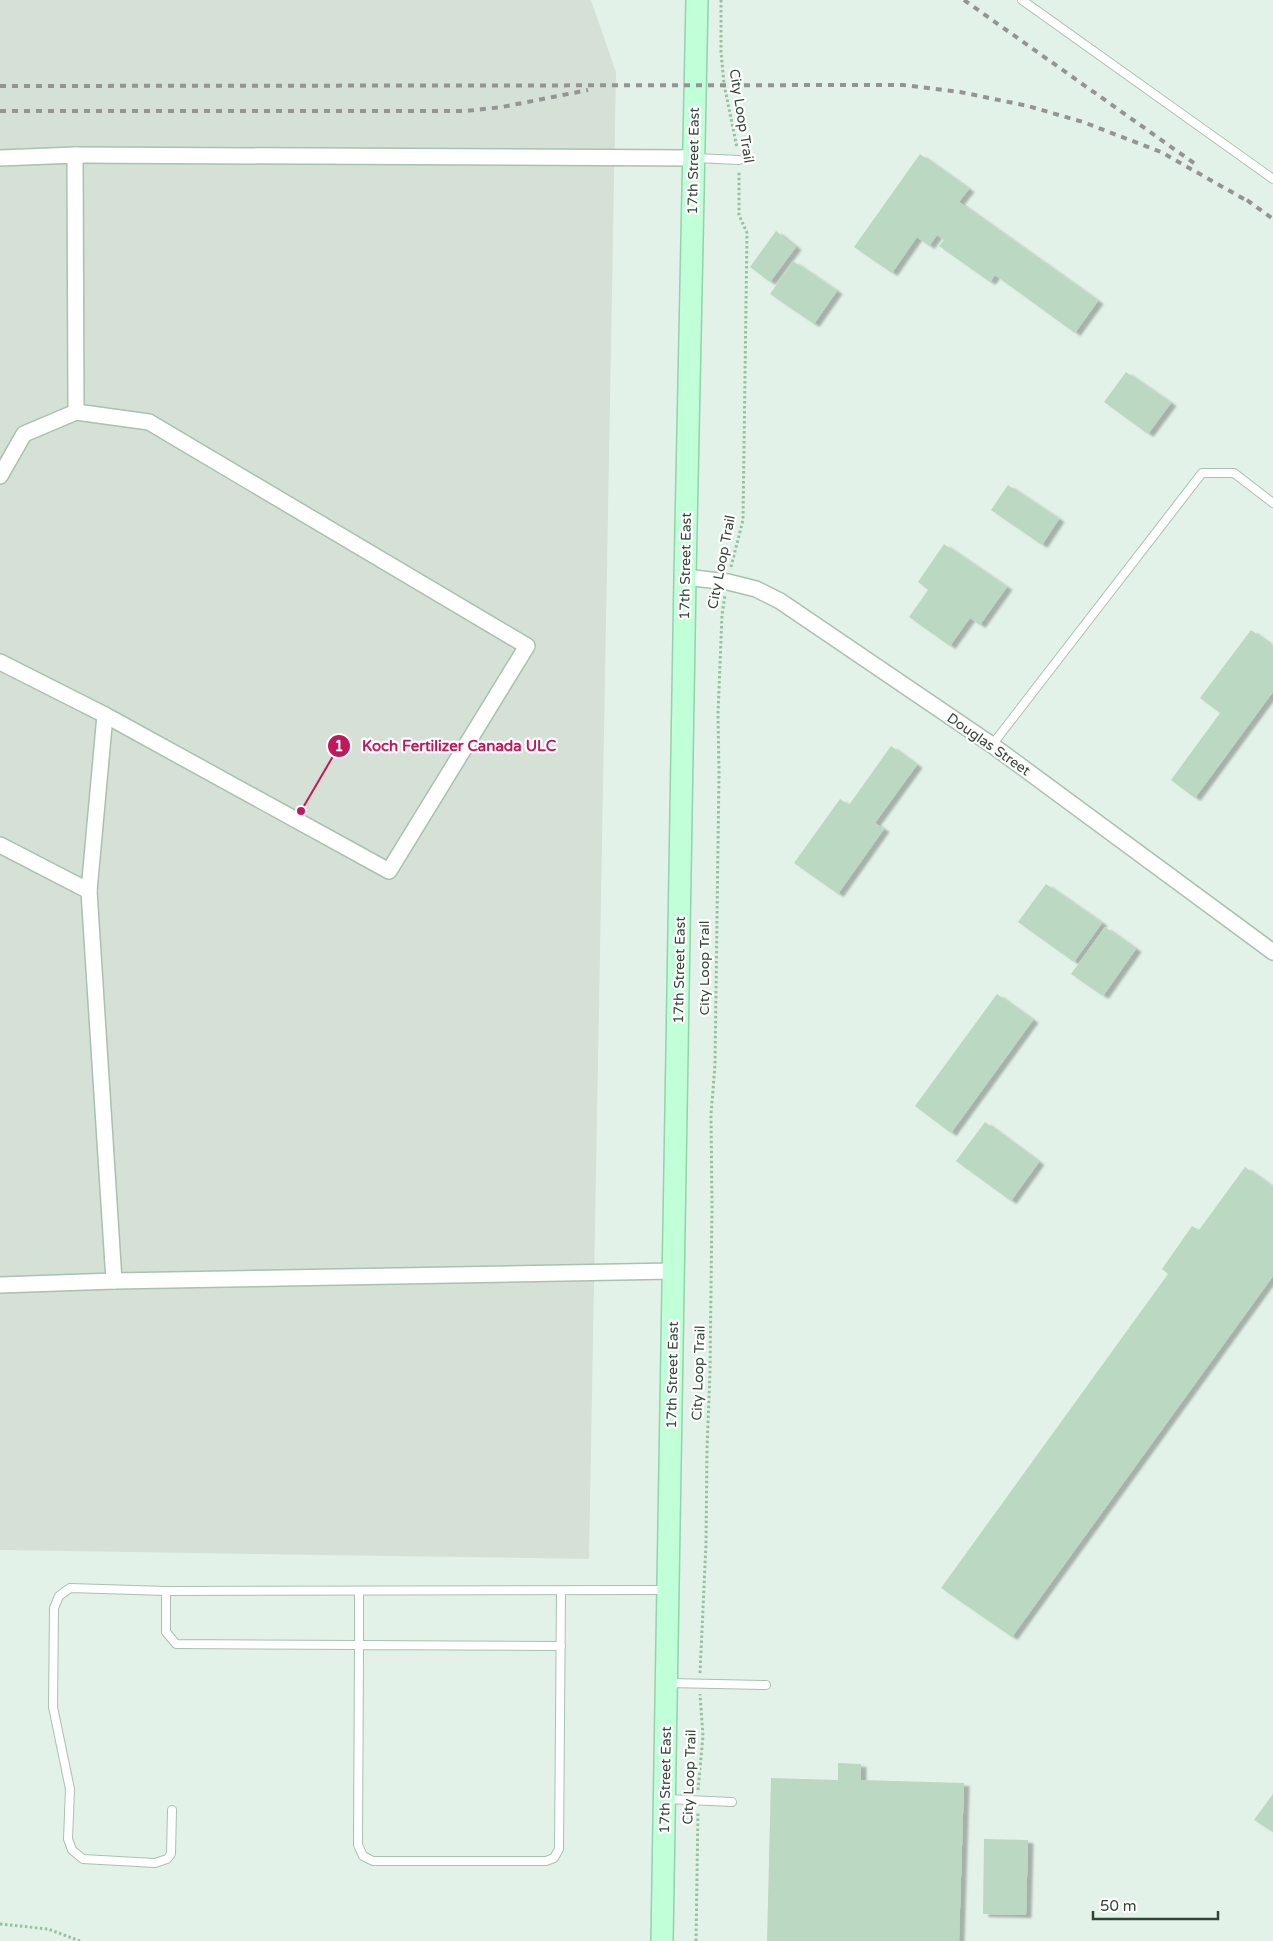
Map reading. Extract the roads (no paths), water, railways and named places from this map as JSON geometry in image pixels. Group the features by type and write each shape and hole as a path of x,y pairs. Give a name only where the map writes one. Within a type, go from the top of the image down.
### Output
{"main road":[{"name":"17th Street East","path":"662,1941 685,578 697,0"}],"street":[{"path":"0,158 75,155 693,158"},
{"path":"75,155 76,412"},
{"path":"0,476 24,434 76,412 149,422 527,646 388,871 105,715 0,662"},
{"name":"Douglas Street","path":"685,578 728,582 756,589 780,601 992,745 1273,952"},
{"path":"105,715 89,891 114,1281"},
{"path":"0,845 89,891"},
{"path":"0,1285 114,1281 674,1271"}],"lane":[{"path":"1022,0 1273,179"},
{"path":"693,158 739,160"},
{"path":"992,745 1202,473 1234,473 1273,503"},
{"path":"172,1810 171,1854 167,1860 156,1863 83,1859 72,1850 68,1839 70,1789 53,1707 54,1608 59,1596 70,1588 166,1591 668,1590"},
{"path":"166,1591 166,1632 176,1644 561,1646"},
{"path":"360,1591 358,1845 363,1856 373,1861 546,1860 554,1858 560,1848 561,1591"},
{"path":"667,1683 766,1685"},
{"path":"664,1799 732,1802"}],"railway":[{"path":"964,0 1198,166"},
{"path":"0,86 903,85 960,92 1028,106 1083,122 1161,152 1251,203"},
{"path":"0,111 466,111 502,107 588,90"},
{"path":"1247,200 1273,219"}],"place":[{"name":"Koch Fertilizer Canada ULC","path":"301,811"}]}
